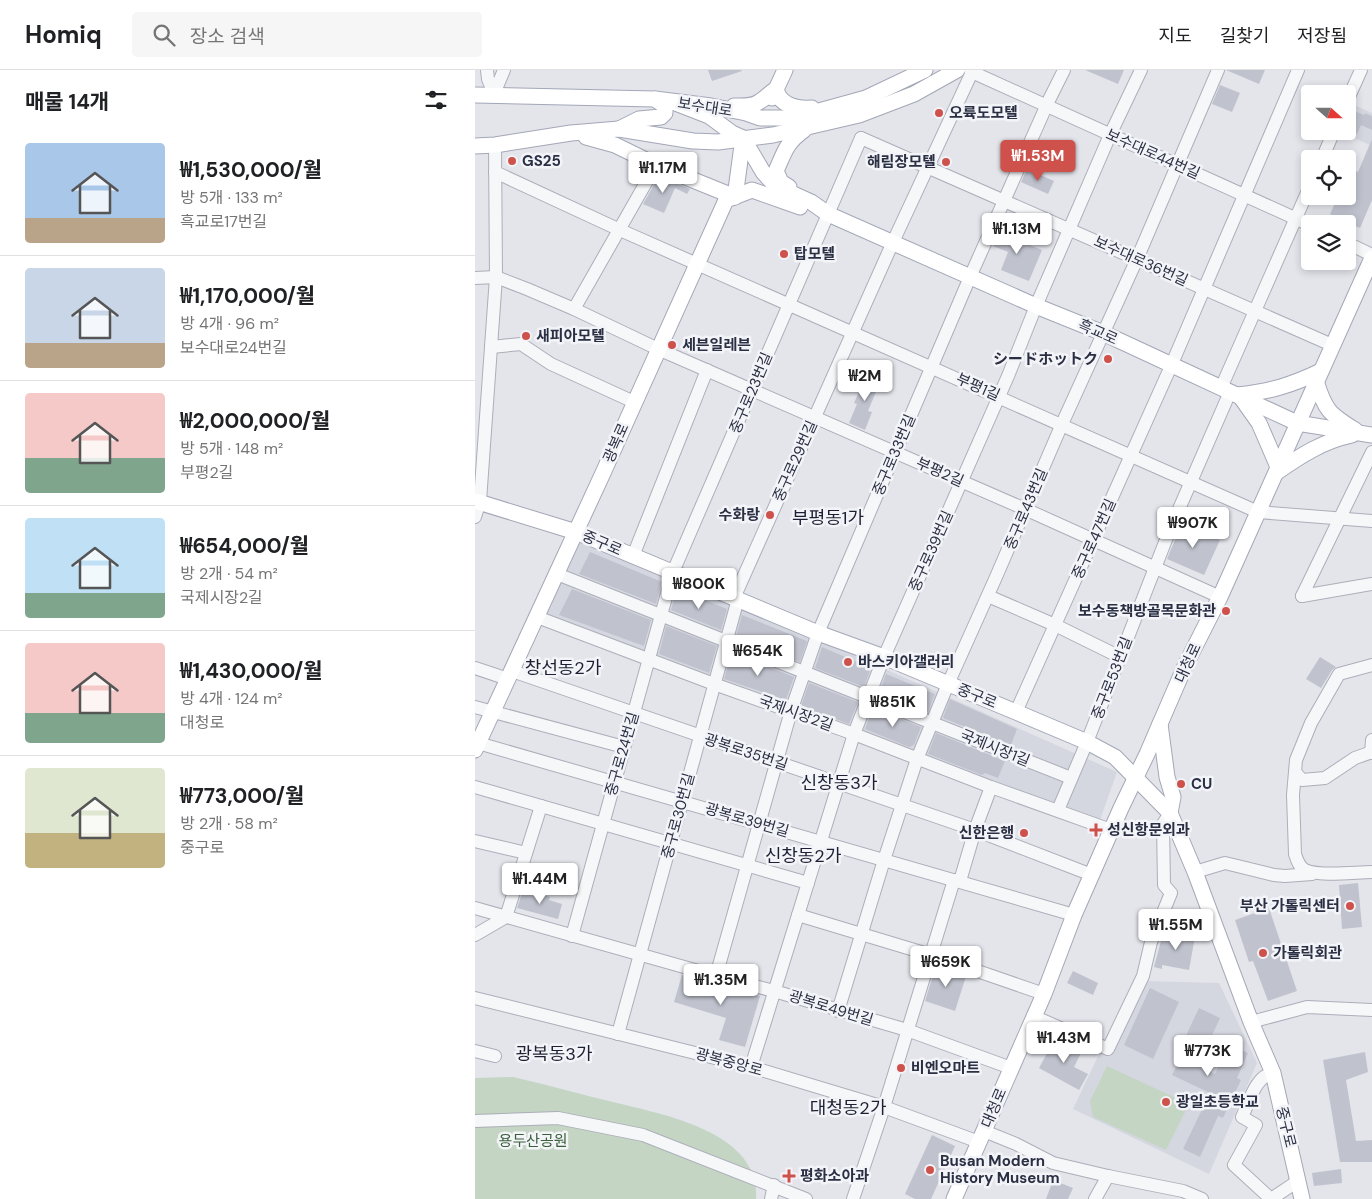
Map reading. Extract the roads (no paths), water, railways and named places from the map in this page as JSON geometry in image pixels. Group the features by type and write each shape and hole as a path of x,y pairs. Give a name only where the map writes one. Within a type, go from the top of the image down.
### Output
{"main road":[{"path":"735,197 743,138 760,118 785,70"},
{"name":"보수대로","path":"475,95 494,94 655,100 711,106 760,118 786,118 866,98 925,70"},
{"name":"보수대로","path":"475,146 619,130 693,141 718,142 773,135 808,128 859,114 915,94 966,71"},
{"path":"673,102 691,100 733,106 751,106 760,102 767,94 776,89"},
{"path":"776,89 778,97 793,107 837,106"},
{"path":"619,130 639,119 661,116 665,113 665,106 655,100"},
{"name":"흑교로","path":"673,102 709,116 732,133 743,138 763,172 778,187 811,202 828,214 1036,306 1103,333 1297,423 1366,434"},
{"path":"808,128 793,138 777,171 781,182 811,202"},
{"name":"보수대로","path":"571,134 615,145 656,165 735,197"},
{"name":"흑교로","path":"735,197 752,190 808,210 828,214"},
{"name":"광복로","path":"477,746 726,200 735,197"},
{"name":"대청로","path":"954,1199 1044,994 1074,914 1111,830 1185,666 1220,597 1372,256"},
{"path":"1232,393 1275,390 1319,376 1324,404 1334,417 1366,434"},
{"path":"1232,393 1259,423 1277,470 1307,451 1325,443 1366,434"},
{"name":"중구로","path":"477,501 576,532 1016,712 1087,742 1115,757 1170,813 1195,872 1251,1022 1273,1074 1302,1199"},
{"path":"1160,724 1167,777 1173,797 1170,813"}],"street":[{"path":"487,70 488,79 494,94"},
{"path":"494,94 504,70"},
{"name":"중구로33번길","path":"716,976 791,711 818,632 970,277 1005,202 1046,106 1064,70"},
{"name":"중구로39번길","path":"751,1067 854,734 884,657 999,396 1110,135 1141,70"},
{"name":"중구로43번길","path":"838,1011 917,758 1219,70"},
{"name":"중구로47번길","path":"1016,712 1171,366 1298,70"},
{"name":"보수대로44번길","path":"966,71 1301,221"},
{"name":"중구로29번길","path":"736,599 814,418 927,167 966,71"},
{"path":"1356,85 1362,73"},
{"path":"859,114 861,138"},
{"name":"보수대로36번길","path":"861,138 1332,345"},
{"name":"중구로23번길","path":"673,572 861,138"},
{"path":"475,517 496,277 495,145"},
{"path":"574,309 656,165"},
{"name":"부평1길","path":"495,172 620,230 1258,512 1372,521"},
{"name":"중구로53번길","path":"1058,810 1087,742 1155,568 1191,482 1232,393 1255,311 1302,205"},
{"path":"1356,248 1372,256"},
{"path":"475,278 496,277"},
{"name":"부평2길","path":"496,277 574,309 658,349 896,452 1220,597"},
{"path":"491,347 521,344 551,364 635,402"},
{"path":"633,556 707,370"},
{"path":"1372,452 1302,596 1372,584"},
{"name":"중구로24번길","path":"572,936 673,572"},
{"name":"국제시장1길","path":"557,574 1071,778"},
{"path":"988,596 1055,625 1119,657"},
{"name":"중구로30번길","path":"618,1034 736,599"},
{"name":"국제시장2길","path":"537,617 1111,830"},
{"path":"1317,873 1304,870 1298,863 1295,854 1293,795 1296,760 1311,723 1339,674 1372,665"},
{"name":"광복로35번길","path":"475,668 510,675 634,713 975,830 1092,875"},
{"path":"475,707 625,747"},
{"name":"광복로39번길","path":"477,746 614,782 1074,914"},
{"path":"1296,773 1302,780 1325,778 1372,748"},
{"path":"475,786 808,883"},
{"path":"853,1199 931,955 991,787"},
{"path":"475,935 506,917 541,806"},
{"path":"1033,1016 1108,1048 1143,976 1151,942 1171,893 1164,885 1163,824 1170,813"},
{"path":"475,841 526,852"},
{"path":"1195,872 1225,862 1280,875 1372,872"},
{"name":"광복로49번길","path":"475,908 907,1030 1011,1068"},
{"path":"798,915 931,955 1044,994"},
{"name":"광복중앙로","path":"475,998 751,1067 982,1136 1016,1144 1053,1163 1202,1199"},
{"path":"1251,1022 1307,1007 1372,1010"},
{"path":"475,1051 495,1056"},
{"name":"중구로","path":"1273,1074 1266,1074 1260,1080 1242,1117 1256,1125 1234,1165 1271,1199 1299,1181"},
{"path":"475,1121 558,1118 643,1135 806,1199"},
{"path":"1095,1199 1108,1176"},
{"path":"771,1199 774,1185"}],"place":[{"name":"오륙도모텔","path":"939,113"},
{"name":"GS25","path":"512,161"},
{"name":"해림장모텔","path":"946,162"},
{"name":"탑모텔","path":"784,254"},
{"name":"새피아모텔","path":"526,336"},
{"name":"세븐일레븐","path":"672,345"},
{"name":"シードホットク","path":"1108,359"},
{"name":"수화랑","path":"770,515"},
{"name":"보수동책방골목문화관","path":"1226,611"},
{"name":"바스키아갤러리","path":"848,662"},
{"name":"CU","path":"1181,784"},
{"name":"성신항문외과","path":"1096,830"},
{"name":"신한은행","path":"1024,833"},
{"name":"부산 가톨릭센터","path":"1350,906"},
{"name":"가톨릭회관","path":"1263,953"},
{"name":"비엔오마트","path":"901,1068"},
{"name":"광일초등학교","path":"1166,1102"},
{"name":"Busan Modern History Museum","path":"930,1170"},
{"name":"평화소아과","path":"789,1176"}],"district":[{"name":"부평동1가","path":"828,518"},
{"name":"창선동2가","path":"563,668"},
{"name":"신창동3가","path":"839,783"},
{"name":"신창동2가","path":"803,856"},
{"name":"광복동3가","path":"554,1054"},
{"name":"대청동2가","path":"848,1108"}],"park label":[{"name":"용두산공원","path":"533,1141"}]}
